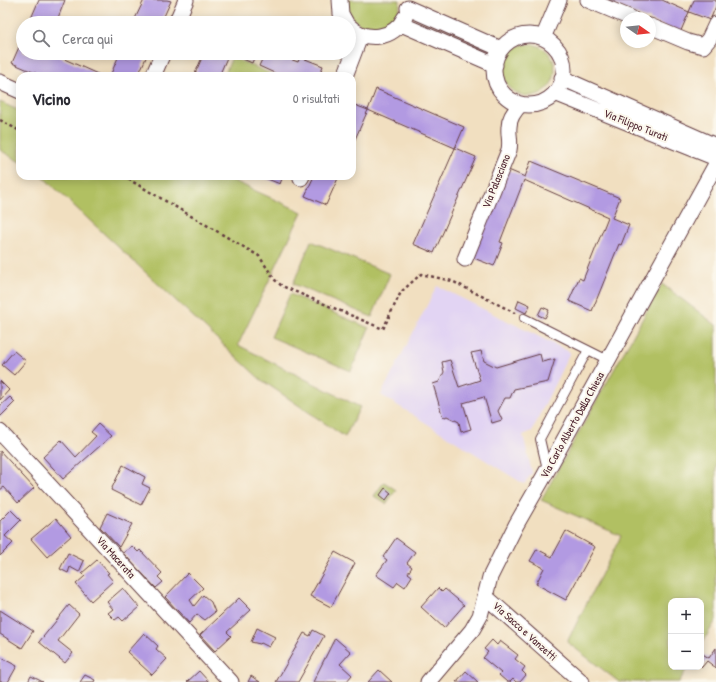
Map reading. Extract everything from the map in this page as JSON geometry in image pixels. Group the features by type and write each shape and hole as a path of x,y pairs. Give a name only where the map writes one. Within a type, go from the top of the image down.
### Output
{"street":[{"path":"179,16 186,0"},
{"path":"340,0 342,16"},
{"path":"543,38 559,0"},
{"path":"588,0 620,13"},
{"path":"356,30 374,37 393,31 401,24 406,14 408,4 501,49"},
{"path":"401,24 495,65"},
{"path":"656,29 688,42 703,46 709,39 716,24"},
{"path":"532,35 543,38 552,44 559,54 563,65 562,78 555,93 540,103 534,104 521,104 509,99 500,90 495,78 496,59 501,49 510,41 520,36 532,35"},
{"path":"155,72 160,60"},
{"path":"346,72 348,60"},
{"name":"Via Filippo Turati","path":"562,78 716,146"},
{"path":"0,82 16,89"},
{"name":"Via Filippo Turati","path":"555,93 716,158"},
{"name":"Via Palasciano","path":"465,259 509,150 511,141 509,127 512,114 521,104"},
{"name":"Via Carlo Alberto Dalla Chiesa","path":"428,682 472,630 480,616 490,577 509,539 716,164"},
{"name":"Via Macerata","path":"0,432 231,682"},
{"name":"Via Sacco e Vanzetti","path":"485,596 582,682"}],"lane":[{"path":"524,318 608,360"},
{"path":"547,470 540,439 588,350"}],"path":[{"path":"0,120 16,129"},
{"path":"130,180 259,256 275,280 282,286 384,328 401,292 421,274 452,281 524,318"}],"shaded area":[{"path":"437,286 570,352 532,431 523,435 532,473 524,484 381,395"}],"green space":[{"path":"348,0 400,0 398,13 391,22 382,27 372,28 363,26 356,21 356,16 352,16 349,12"},
{"path":"524,44 534,44 543,48 551,56 555,65 555,75 551,84 543,92 534,96 524,96 515,92 507,84 503,75 503,65 507,56 515,48"},
{"path":"231,60 239,60 267,72 226,72"},
{"path":"0,102 16,109 16,160 0,150"},
{"path":"46,180 232,180 302,212 238,345 360,407 345,437 260,379"},
{"path":"311,241 390,274 372,317 293,284"},
{"path":"662,284 716,325 716,620 704,640 704,598 668,598 668,670 686,670 679,682 619,682 567,642 621,536 541,500"},
{"path":"290,294 369,328 351,371 271,337"},
{"path":"384,482 396,490 386,504 374,496"}],"building":[{"path":"39,0 65,0 59,16 32,16"},
{"path":"144,0 171,1 164,16 136,16"},
{"path":"603,0 662,0 689,12 680,33 656,23 656,12 631,12"},
{"path":"694,0 716,0 716,6 710,20 689,12"},
{"path":"16,54 16,60 67,60 93,72 33,72 12,63"},
{"path":"117,60 145,60 140,72 112,72"},
{"path":"201,60 226,60 221,72 196,72"},
{"path":"245,60 253,60 252,63"},
{"path":"262,60 293,60 298,62 299,60 308,60 323,66 321,72 272,72 259,66"},
{"path":"376,89 464,127 455,148 368,110"},
{"path":"356,106 368,110 356,137"},
{"path":"455,148 476,157 434,253 413,244"},
{"path":"531,161 620,198 612,218 629,225 621,245 619,244 592,311 569,301 579,278 583,280 608,217 524,180 500,242 503,243 494,266 471,257 506,169 525,177"},
{"path":"270,180 282,180 280,184"},
{"path":"312,180 337,180 326,205 305,196"},
{"path":"519,300 530,305 526,313 516,308"},
{"path":"542,307 549,310 545,318 538,315"},
{"path":"14,351 26,361 14,375 2,365"},
{"path":"481,351 484,361 496,367 540,354 542,362 555,359 548,382 514,389 510,398 505,398 498,411 502,420 492,423 484,397 463,403 471,429 461,432 459,422 447,416 443,418 433,384 439,382 444,372 442,362 450,360 459,387 480,380 471,353"},
{"path":"0,381 9,390 0,400"},
{"path":"10,397 15,402 0,417 0,406"},
{"path":"98,424 111,436 63,479 43,457 61,440 76,457 96,436 91,432"},
{"path":"0,451 34,488 18,503 4,487 0,490"},
{"path":"123,465 145,477 142,484 150,488 141,505 111,490"},
{"path":"385,488 391,493 386,500 380,495"},
{"path":"11,510 21,520 5,536 13,543 0,556 0,521"},
{"path":"107,513 132,524 119,547 100,527"},
{"path":"56,518 71,536 47,557 31,539"},
{"path":"566,531 595,547 566,600 536,584 544,568 530,561 537,549 552,557"},
{"path":"396,538 415,552 407,563 412,567 408,573 412,576 405,587 398,582 394,587 376,575 387,560 383,557"},
{"path":"132,546 138,552 140,550 162,573 158,577 163,582 156,588 123,553"},
{"path":"335,552 355,563 331,607 310,596"},
{"path":"68,553 84,561 79,572 70,567 68,573 60,569"},
{"path":"97,560 109,573 107,574 113,581 91,601 76,584 85,576 82,573"},
{"path":"188,573 203,588 190,600 194,606 203,595 211,602 215,612 205,620 197,614 189,623 165,597"},
{"path":"123,588 139,607 123,621 119,617 115,620 108,613 113,609 107,602"},
{"path":"438,588 442,592 445,589 464,605 444,628 421,607"},
{"path":"239,598 251,610 227,632 231,636 215,651 200,635"},
{"path":"69,605 79,614 58,641 73,653 65,663 39,642"},
{"path":"0,610 33,631 22,648 0,634"},
{"path":"257,628 275,637 269,647 261,643 251,642"},
{"path":"313,630 324,636 298,682 276,682 304,633 310,636"},
{"path":"144,633 158,646 156,649 167,659 152,675 127,652"},
{"path":"335,638 351,652 340,664 352,675 346,682 313,682"},
{"path":"492,640 497,645 500,641 518,655 515,659 525,667 522,671 526,675 520,682 516,682 513,679 510,682 507,682 499,675 501,673 483,658 488,652 484,649"},
{"path":"716,648 716,668 707,661 704,665 704,655 709,658"},
{"path":"0,657 17,666 8,682 0,682"},
{"path":"379,670 392,682 368,682"},
{"path":"199,671 209,682 187,682"},
{"path":"466,671 478,682 456,682"},
{"path":"85,675 95,680 94,682 80,682"},
{"path":"31,676 43,682 28,682"},
{"path":"251,676 260,682 248,682"}]}
